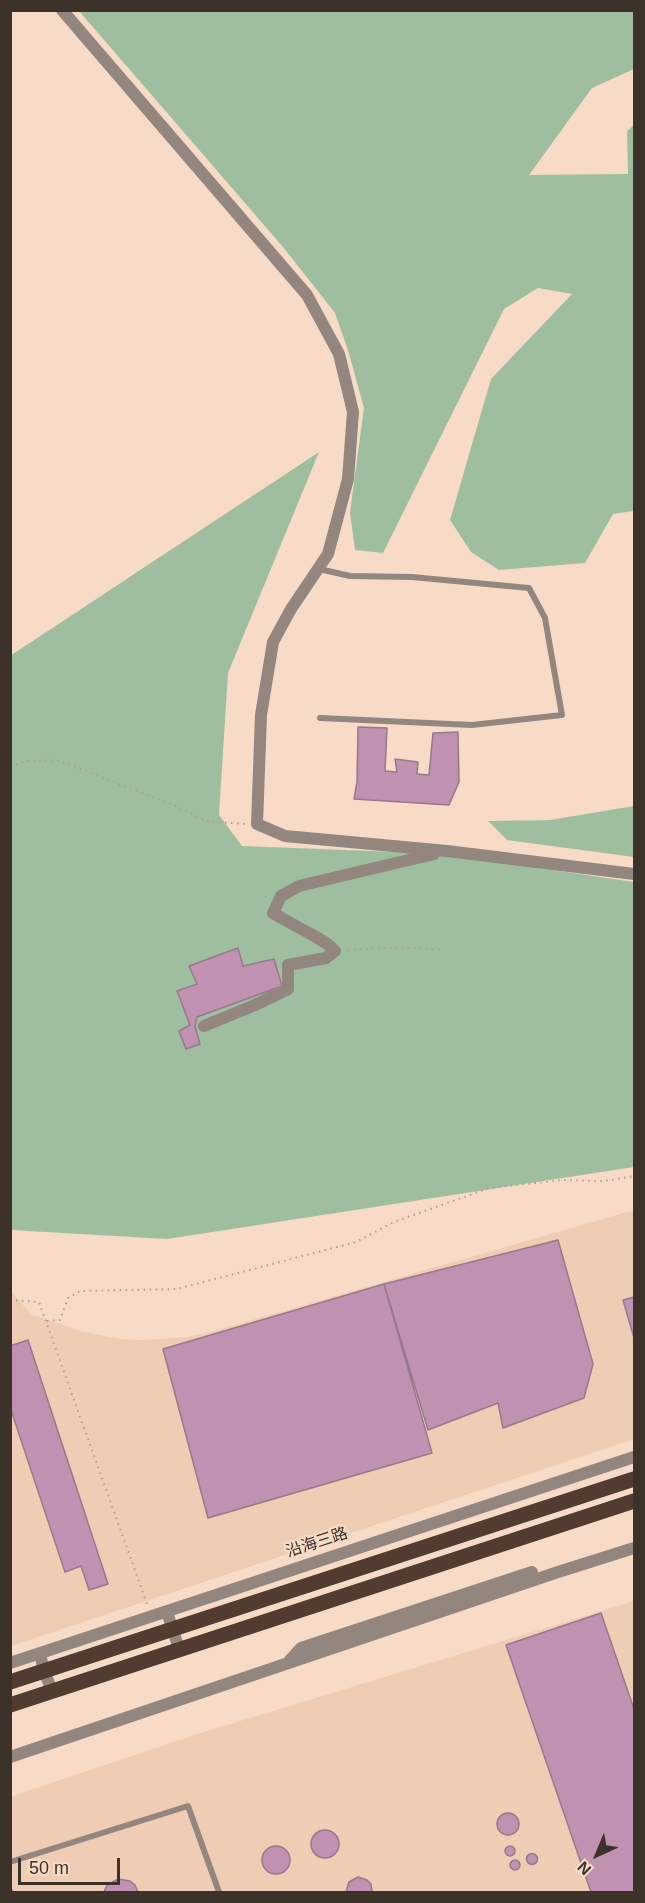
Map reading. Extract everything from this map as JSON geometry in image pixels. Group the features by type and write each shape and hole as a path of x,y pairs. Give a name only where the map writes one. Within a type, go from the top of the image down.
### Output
{"main road":[{"path":"10,1682 634,1479"},
{"path":"10,1705 634,1501"}],"street":[{"path":"62,10 307,295 339,354 352,412 348,479 328,554 291,609 273,642 261,715 257,824 285,836 447,851 634,874"},
{"path":"204,1026 288,989 288,965 326,958 334,951 330,945 273,913 281,896 299,886 447,851"},
{"name":"沿海三路","path":"10,1663 634,1457"},
{"path":"287,1663 302,1648 508,1579 634,1541"},
{"path":"10,1756 634,1548"},
{"path":"167,1612 179,1649"},
{"path":"40,1653 52,1691"}],"lane":[{"path":"318,569 350,576 412,577 529,588 545,618 562,715 472,725 320,718"},
{"path":"10,1862 188,1806 219,1893"}],"path":[{"path":"10,766 27,761 57,760 178,807 206,821 257,824"},
{"path":"334,951 400,947 444,950"},
{"path":"47,1321 60,1320 69,1298 80,1291 177,1289 356,1242 394,1222 489,1188 563,1180 605,1181 634,1176"},
{"path":"10,1300 39,1302 146,1604 167,1612"}],"shaded area":[{"path":"634,1210 634,1439 11,1646 10,1290 31,1314 83,1332 121,1339 186,1337 207,1333"},
{"path":"634,1601 634,1892 11,1892 10,1797 191,1736"}],"green space":[{"path":"79,11 634,11 634,69 592,88 529,175 628,174 627,131 634,125 634,511 613,514 585,563 499,570 471,552 450,520 491,379 572,294 538,288 504,309 383,553 355,550 350,512 364,408 335,313 283,247"},
{"path":"319,452 228,673 219,815 242,846 465,857 634,882 634,1167 167,1239 11,1230 10,656"},
{"path":"634,806 634,857 507,840 488,821 550,820"}],"building":[{"path":"358,727 387,728 385,771 397,772 395,759 418,762 417,774 429,775 433,733 458,732 459,782 449,805 354,799 357,782"},
{"path":"238,948 243,966 274,959 282,986 197,1017 195,1026 200,1044 186,1049 179,1031 190,1025 177,991 197,984 189,966"},
{"path":"558,1240 593,1364 584,1398 503,1428 498,1403 428,1430 384,1284"},
{"path":"384,1284 432,1453 208,1518 163,1349"},
{"path":"634,1297 634,1338 623,1300"},
{"path":"28,1340 108,1584 89,1590 81,1566 65,1572 10,1407 10,1346"},
{"path":"601,1613 634,1709 634,1892 591,1892 506,1645"},
{"path":"508,1813 518,1820 519,1824 512,1834 508,1835 498,1828 497,1824 504,1814"},
{"path":"325,1830 335,1834 339,1844 335,1854 325,1858 315,1854 311,1844 315,1834"},
{"path":"276,1846 286,1850 290,1860 286,1870 276,1874 266,1870 262,1860 266,1850"},
{"path":"510,1846 514,1847 514,1855 510,1856 506,1855 505,1851 506,1847"},
{"path":"532,1853 538,1859 532,1865 526,1859"},
{"path":"515,1860 519,1861 519,1869 515,1870 511,1869 510,1865 511,1861"},
{"path":"358,1877 371,1884 372,1892 346,1892 349,1882"},
{"path":"118,1879 130,1881 138,1892 104,1892 107,1885"}]}
